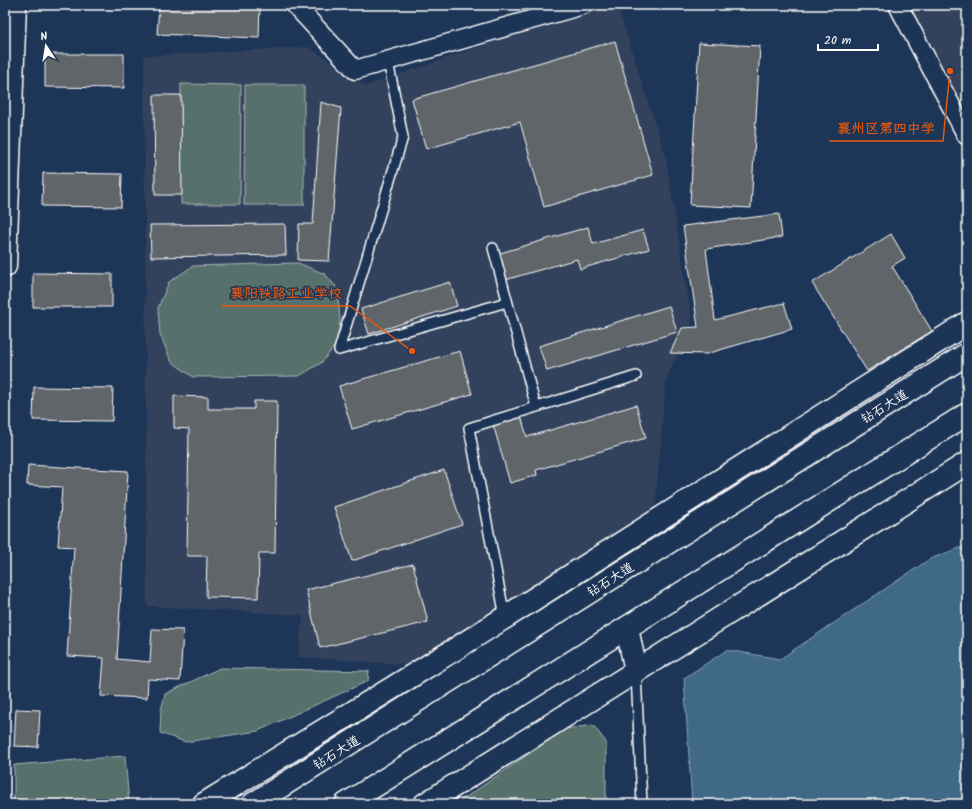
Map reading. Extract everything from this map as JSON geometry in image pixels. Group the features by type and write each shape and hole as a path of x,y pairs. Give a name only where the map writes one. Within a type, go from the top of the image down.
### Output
{"main road":[{"path":"5,266 8,114 15,5"},
{"path":"204,804 505,617 967,323"},
{"name":"钻石大道","path":"253,804 967,354"},
{"path":"838,405 853,426"},
{"path":"346,804 967,414"},
{"path":"425,804 967,463"},
{"path":"627,628 636,671"}],"street":[{"path":"295,5 355,70 583,5"},
{"path":"898,5 967,136"}],"lane":[{"path":"388,61 402,137 339,350 507,302"},
{"path":"493,248 536,407"},
{"path":"505,617 469,428 636,376"},
{"path":"636,671 642,804"}],"shaded area":[{"path":"600,5 617,5 665,154 692,322 666,379 655,510 414,665 298,657 303,615 147,606 144,56 309,47 366,86"},
{"path":"898,5 967,5 967,136"},
{"path":"967,545 967,804 692,804 684,678 727,650 780,659 930,559"}],"green space":[{"path":"181,84 241,85 240,204 181,204"},
{"path":"245,85 304,85 304,205 244,205"},
{"path":"298,263 325,274 337,288 340,319 338,342 321,363 299,376 193,377 171,361 160,334 158,308 169,282 193,266"},
{"path":"220,668 369,671 368,681 258,731 185,742 160,733 161,710 165,694"},
{"path":"593,725 606,742 606,804 456,804 565,729"},
{"path":"125,756 129,804 14,804 14,765"}],"building":[{"path":"47,5 126,5 126,8 47,7"},
{"path":"159,5 260,5 259,38 157,34"},
{"path":"615,41 653,175 544,207 520,122 426,149 412,99"},
{"path":"699,43 760,46 751,208 690,205"},
{"path":"45,54 124,54 124,88 45,87"},
{"path":"154,95 181,95 182,195 155,195"},
{"path":"321,102 341,108 329,261 298,260 299,224 313,224"},
{"path":"43,173 122,174 121,207 42,206"},
{"path":"779,214 782,237 706,249 715,320 784,303 792,329 706,354 670,353 682,328 698,327 683,226"},
{"path":"285,224 286,255 151,257 150,225"},
{"path":"588,227 593,244 643,230 649,249 580,269 577,259 505,280 497,254"},
{"path":"891,234 905,258 892,266 932,331 867,371 812,283"},
{"path":"33,273 112,274 112,307 33,307"},
{"path":"450,282 457,306 369,334 361,309"},
{"path":"669,306 677,332 547,371 539,346"},
{"path":"460,351 472,394 352,429 339,386"},
{"path":"34,387 113,388 112,421 33,420"},
{"path":"174,396 208,397 208,409 254,409 254,401 277,401 275,553 259,553 258,598 206,597 207,556 187,556 189,429 174,428"},
{"path":"636,405 646,438 536,470 537,475 510,483 493,424 521,416 527,437"},
{"path":"28,465 128,471 117,659 150,662 152,629 183,630 180,681 148,679 147,698 101,696 104,658 67,656 74,547 58,546 62,487 27,485"},
{"path":"444,470 462,524 352,561 334,507"},
{"path":"413,564 428,622 320,648 306,590"},
{"path":"16,709 40,710 38,747 14,746"}],"place":[{"name":"襄州区第四中学","path":"950,71"},
{"name":"襄阳铁路工业学校","path":"412,351"}]}
